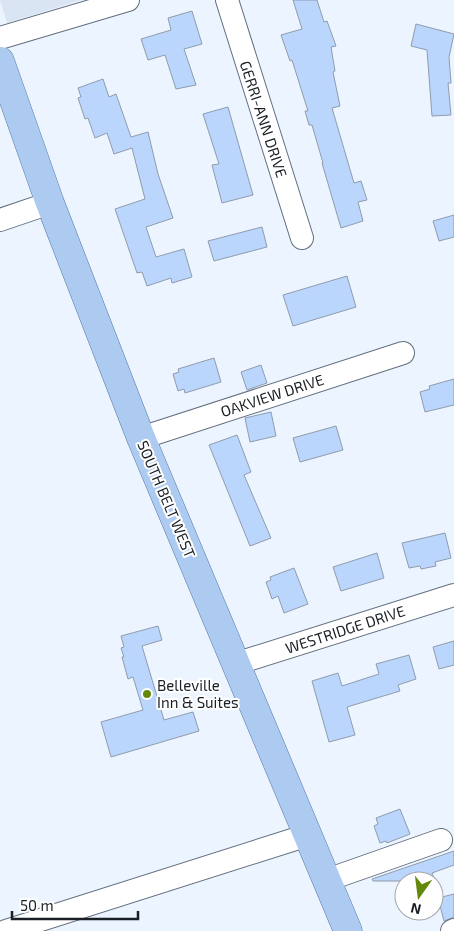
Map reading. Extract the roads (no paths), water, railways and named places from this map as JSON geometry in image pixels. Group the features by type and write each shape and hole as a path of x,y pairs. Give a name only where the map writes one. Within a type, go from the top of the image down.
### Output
{"main road":[{"name":"SOUTH BELT WEST","path":"0,61 50,203 141,438 348,931"}],"street":[{"path":"0,38 128,0"},
{"name":"GERRI-ANN DRIVE","path":"227,0 302,238"},
{"path":"0,220 50,203"},
{"name":"OAKVIEW DRIVE","path":"141,438 403,353"},
{"name":"WESTRIDGE DRIVE","path":"235,664 454,595"},
{"path":"6,931 308,835"},
{"path":"327,880 442,840"}],"place":[{"name":"Belleville Inn & Suites","path":"147,694"}]}
